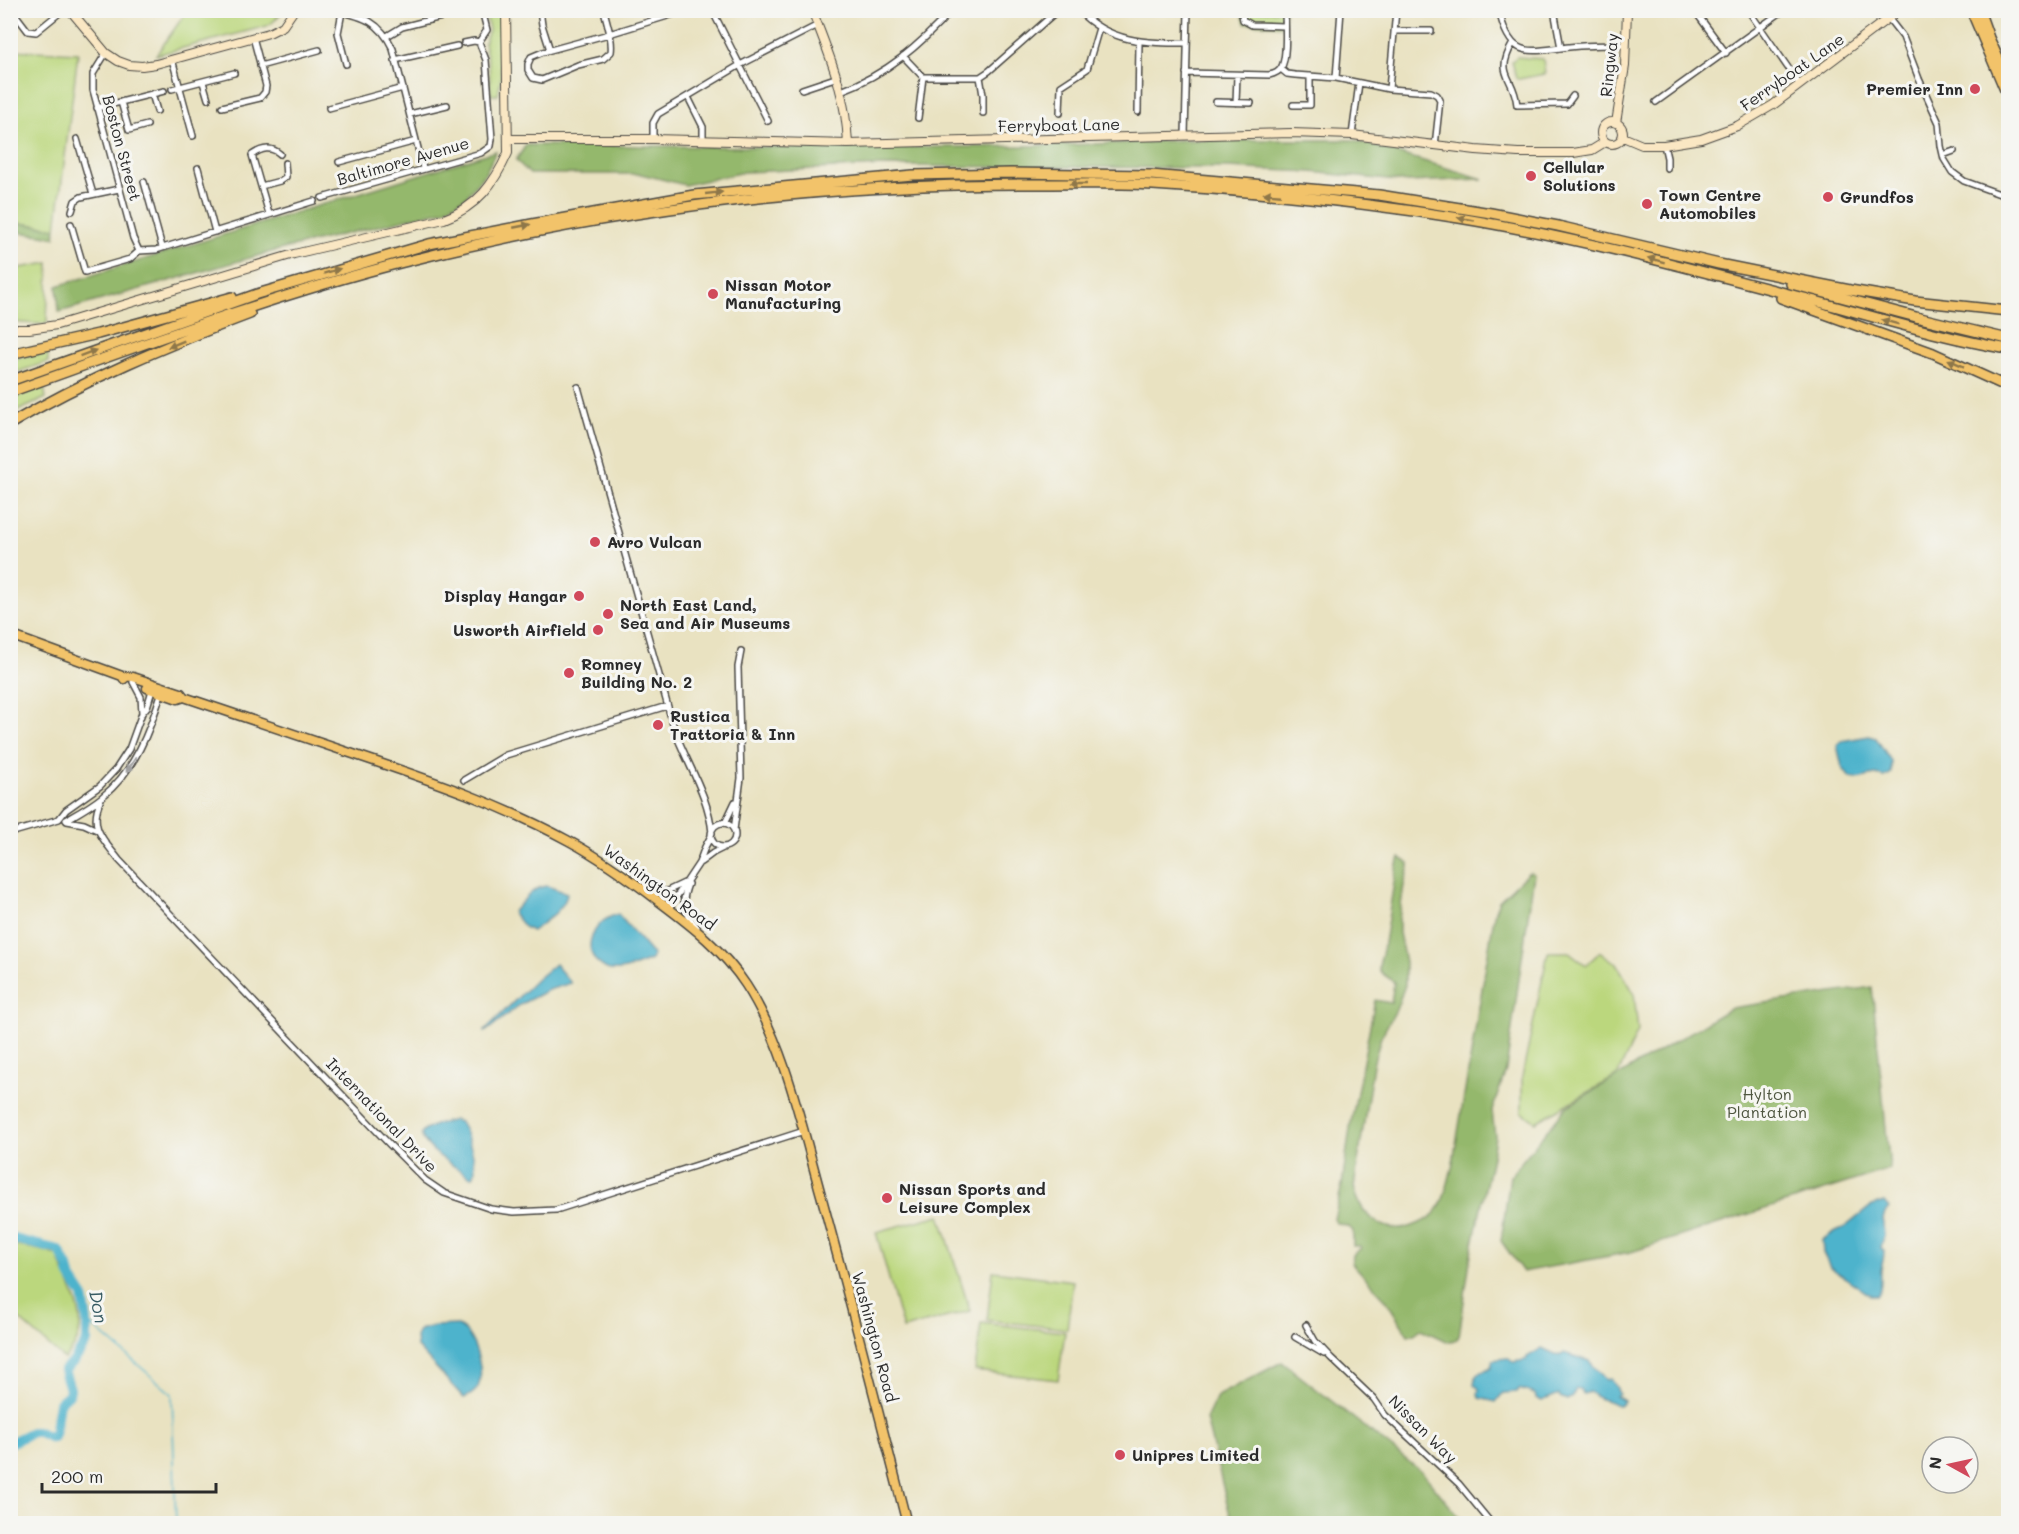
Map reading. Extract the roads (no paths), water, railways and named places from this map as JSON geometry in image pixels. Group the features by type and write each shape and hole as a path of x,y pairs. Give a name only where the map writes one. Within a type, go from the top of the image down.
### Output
{"highway":[{"path":"1971,10 2008,98"},
{"path":"1979,10 2008,80"},
{"path":"10,381 203,312 429,244 694,195 913,175 1011,173 1151,175 1378,195 1535,222 1719,264 1915,301 2008,312"},
{"path":"10,392 245,310 348,277 437,254 523,236 695,206 912,186 1148,185 1281,195 1380,206 1465,219 1556,237 1713,275 1911,328 2008,349"},
{"path":"1719,264 1916,317 2008,339"},
{"path":"1713,275 1913,345 2008,387"},
{"path":"10,424 132,361 348,277"},
{"path":"10,354 98,334 261,289 307,279"}],"main road":[{"name":"Washington Road","path":"10,635 122,676 126,680 158,688"},
{"name":"Washington Road","path":"122,676 127,675 178,699 184,697 468,793 570,841 669,908 704,935 731,964 759,1005 771,1031 804,1131 854,1312 907,1524"}],"street":[{"path":"12,10 28,31 36,32 63,10"},
{"path":"70,10 106,53 118,61 136,65 156,64 269,33 283,26 294,10"},
{"path":"464,44 479,42 487,30 482,10"},
{"path":"10,329 65,323 251,266 458,214 482,196 508,153 506,10"},
{"path":"540,10 550,50"},
{"path":"603,10 609,34 612,46 611,52 603,59 578,64 542,81 533,78 528,70 531,57 550,50 609,34 687,10"},
{"path":"712,10 768,121"},
{"path":"812,10 838,77 846,117 848,144"},
{"path":"841,91 879,75 952,10"},
{"path":"922,77 980,77 1058,10"},
{"path":"1078,10 1099,28 1119,37 1139,42 1187,43"},
{"path":"1185,136 1188,10"},
{"path":"1241,10 1243,20 1252,25 1284,26"},
{"path":"1186,73 1269,75 1281,69 1284,60 1285,10"},
{"path":"1336,78 1341,10"},
{"path":"1389,89 1395,10"},
{"path":"1499,10 1502,26 1513,43 1531,51 1626,45"},
{"path":"1554,10 1561,48"},
{"name":"Ringway","path":"1616,123 1625,66 1627,10"},
{"path":"1748,10 1800,85"},
{"path":"1656,102 1784,10"},
{"path":"1882,10 1903,37 1939,123 1943,154 1952,172 1964,181 2008,197"},
{"name":"Ferryboat Lane","path":"1623,137 1642,145 1664,145 1701,139 1737,126 1773,105 1899,10"},
{"path":"346,63 338,33 339,11 364,17 387,36 393,49 423,168"},
{"path":"1695,11 1726,53"},
{"path":"387,36 402,27 457,13"},
{"path":"653,139 653,123 658,114 740,65 818,25"},
{"path":"1060,113 1061,86 1087,69 1099,28"},
{"path":"1395,31 1431,31"},
{"path":"222,107 260,98 265,92 253,37"},
{"name":"Baltimore Avenue","path":"322,198 481,153 491,146 486,60 479,42"},
{"path":"1138,112 1139,42"},
{"path":"1513,43 1505,58 1504,66 1505,74 1514,90 1517,105 1514,113"},
{"path":"395,60 457,46"},
{"path":"260,66 319,50"},
{"name":"Boston Street","path":"106,53 93,74 93,90 119,189 139,251"},
{"path":"903,56 922,77 918,117"},
{"path":"172,59 194,136"},
{"path":"1281,69 1287,74 1336,78 1389,89 1431,92 1440,100 1435,146"},
{"path":"172,89 234,73"},
{"path":"1236,103 1237,75"},
{"path":"1293,105 1310,105 1310,76"},
{"path":"802,89 838,77"},
{"path":"980,77 983,113"},
{"path":"203,82 208,99"},
{"path":"1352,135 1359,83"},
{"path":"329,108 403,88"},
{"path":"98,108 164,91"},
{"path":"152,94 157,111"},
{"path":"1567,104 1573,96"},
{"path":"688,97 703,127 703,140"},
{"path":"121,102 129,130 147,125"},
{"path":"1216,102 1251,103"},
{"path":"1517,105 1567,104"},
{"path":"1567,104 1572,111"},
{"path":"410,114 447,105"},
{"path":"1608,123 1616,123 1623,130 1623,137 1615,144 1605,142 1602,137 1602,128 1608,123"},
{"name":"Ferryboat Lane","path":"509,139 653,139 848,144 1291,133 1352,135 1496,152 1573,153 1592,150 1605,142"},
{"path":"77,139 93,194"},
{"path":"339,162 416,141"},
{"path":"1664,145 1667,158 1666,168"},
{"path":"269,214 252,155 268,148 280,154"},
{"path":"1943,154 1954,151"},
{"path":"261,186 286,177 285,163"},
{"path":"198,168 215,232"},
{"path":"144,182 162,247"},
{"path":"72,211 75,201 81,197 119,189"},
{"path":"71,224 85,272 130,259 139,251 215,232 314,201"},
{"path":"578,387 667,706 678,738 711,816 715,822 729,825 734,831"},
{"path":"699,863 733,843 735,835 741,772 738,667 741,651"},
{"path":"133,682 140,694 142,713"},
{"path":"59,819 66,810 100,786 122,760 134,737 142,713 158,688"},
{"name":"International Drive","path":"66,820 101,799 116,784 136,757 147,736 158,688"},
{"path":"464,780 506,755 667,706"},
{"path":"669,908 699,863 715,827 722,824 728,817 738,795"},
{"name":"International Drive","path":"101,799 96,811 97,830 119,860 390,1145 425,1180 444,1193 503,1211 556,1210 804,1131"},
{"name":"International Drive","path":"78,803 90,827"},
{"name":"International Drive","path":"82,810 95,822"},
{"path":"711,816 712,834 717,846 725,848"},
{"path":"10,833 59,819 97,830"},
{"path":"10,842 10,856"},
{"path":"636,884 665,892 672,890 689,877"},
{"path":"689,877 684,896 684,907 687,915 704,935"},
{"path":"1306,1325 1315,1341 1330,1358"},
{"path":"1295,1337 1330,1358"},
{"name":"Nissan Way","path":"1330,1358 1374,1399 1385,1415 1459,1484 1492,1524"}],"water":[{"path":"1869,736 1876,738 1891,761 1891,773 1885,777 1875,775 1857,779 1850,778 1842,767 1837,745 1841,741"},
{"path":"547,886 567,893 566,899 554,915 532,931 524,927 513,913 514,910 532,892"},
{"path":"618,914 653,955 651,960 621,970 610,970 595,960 590,946 594,932 604,921"},
{"path":"555,964 571,983 548,990 521,1004 485,1032 537,979"},
{"path":"454,1120 460,1122 471,1148 475,1170 471,1177 435,1152 421,1134 435,1125"},
{"path":"1884,1202 1889,1208 1883,1220 1884,1236 1881,1249 1884,1254 1881,1286 1878,1295 1870,1295 1830,1267 1823,1253 1822,1240 1845,1227 1870,1207"},
{"path":"456,1325 465,1330 470,1338 476,1351 481,1374 474,1393 464,1398 417,1347 416,1337 419,1330 434,1326"},
{"path":"1542,1348 1555,1354 1564,1353 1589,1361 1606,1380 1610,1379 1615,1384 1619,1394 1616,1396 1624,1401 1621,1405 1617,1405 1598,1398 1590,1392 1583,1394 1581,1389 1576,1389 1572,1397 1567,1400 1559,1394 1542,1401 1536,1398 1535,1394 1519,1389 1517,1392 1503,1393 1496,1402 1479,1398 1479,1389 1474,1384 1476,1377 1491,1367 1493,1360 1507,1358 1513,1362 1526,1360"}],"waterway":[{"name":"Don","path":"10,1238 59,1250 70,1276 83,1296 87,1321 87,1341 74,1361 64,1370 70,1389 69,1394 59,1403 54,1436 51,1438 39,1432 32,1432 10,1443"},
{"path":"87,1321 172,1394 176,1524"}],"place":[{"name":"Premier Inn","path":"1975,89"},
{"name":"Cellular Solutions","path":"1531,176"},
{"name":"Grundfos","path":"1828,197"},
{"name":"Town Centre Automobiles","path":"1647,204"},
{"name":"Nissan Motor Manufacturing","path":"713,294"},
{"name":"Avro Vulcan","path":"595,542"},
{"name":"Display Hangar","path":"579,596"},
{"name":"North East Land, Sea and Air Museums","path":"608,614"},
{"name":"Usworth Airfield","path":"598,630"},
{"name":"Romney Building No. 2","path":"569,673"},
{"name":"Rustica Trattoria & Inn","path":"658,725"},
{"name":"Nissan Sports and Leisure Complex","path":"887,1198"},
{"name":"Unipres Limited","path":"1120,1455"}],"park label":[{"name":"Hylton Plantation","path":"1767,1103"}]}
